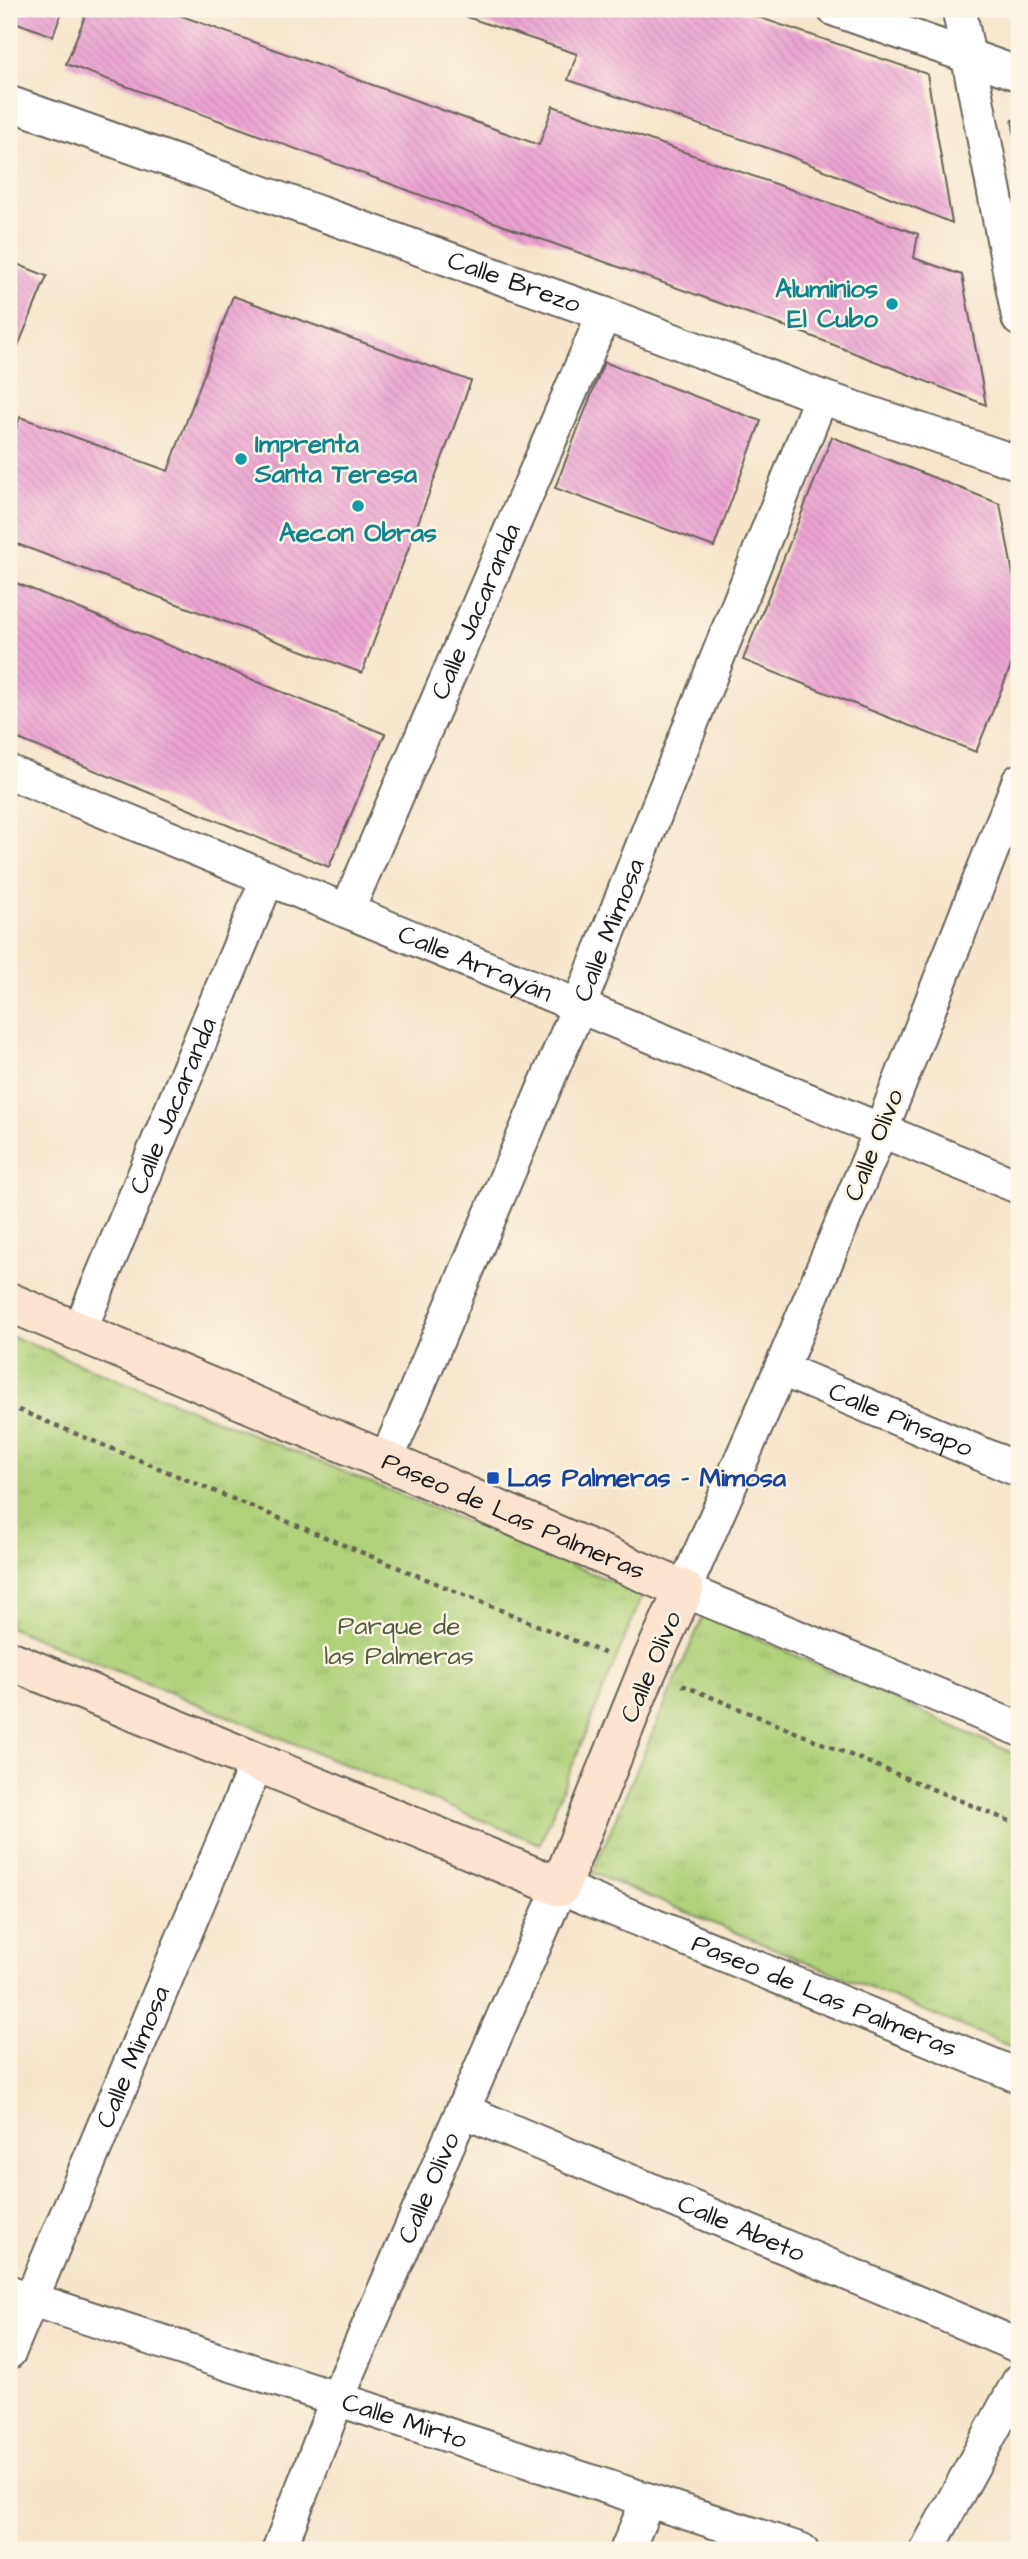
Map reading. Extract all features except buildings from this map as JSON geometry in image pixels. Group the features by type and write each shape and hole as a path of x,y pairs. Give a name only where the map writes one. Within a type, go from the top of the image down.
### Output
{"street":[{"path":"834,9 1019,74"},
{"path":"959,9 1019,319"},
{"name":"Calle Brezo","path":"9,103 604,314 821,397 1019,463"},
{"name":"Calle Jacaranda","path":"347,911 604,314"},
{"name":"Calle Mimosa","path":"386,1461 579,1006 821,397"},
{"name":"Calle Arrayán","path":"9,772 1019,1187"},
{"name":"Calle Olivo","path":"279,2550 337,2399 560,1887 647,1671 781,1369 881,1130 1005,852 1019,781"},
{"name":"Calle Jacaranda","path":"79,1332 268,878"},
{"name":"Paseo de Las Palmeras","path":"9,1302 684,1590 1019,1729"},
{"name":"Calle Pinsapo","path":"781,1369 1019,1470"},
{"name":"Paseo de Las Palmeras","path":"9,1660 1019,2076"},
{"name":"Calle Mimosa","path":"9,2352 20,2296 257,1762"},
{"name":"Calle Abeto","path":"464,2111 1019,2346"},
{"name":"Calle Mirto","path":"20,2296 802,2550"},
{"path":"927,2550 1019,2381"},
{"path":"626,2550 648,2500"}],"path":[{"path":"9,1406 1019,1825"}],"green space":[{"name":"Parque de las Palmeras","path":"9,1335 643,1594 540,1844 9,1627"},
{"path":"704,1614 1019,1756 1019,2050 592,1873"}],"place":[{"name":"Aluminios El Cubo","path":"892,304"},
{"name":"Imprenta Santa Teresa","path":"241,459"},
{"name":"Aecon Obras","path":"358,506"},
{"name":"Las Palmeras - Mimosa","path":"493,1478"}]}
